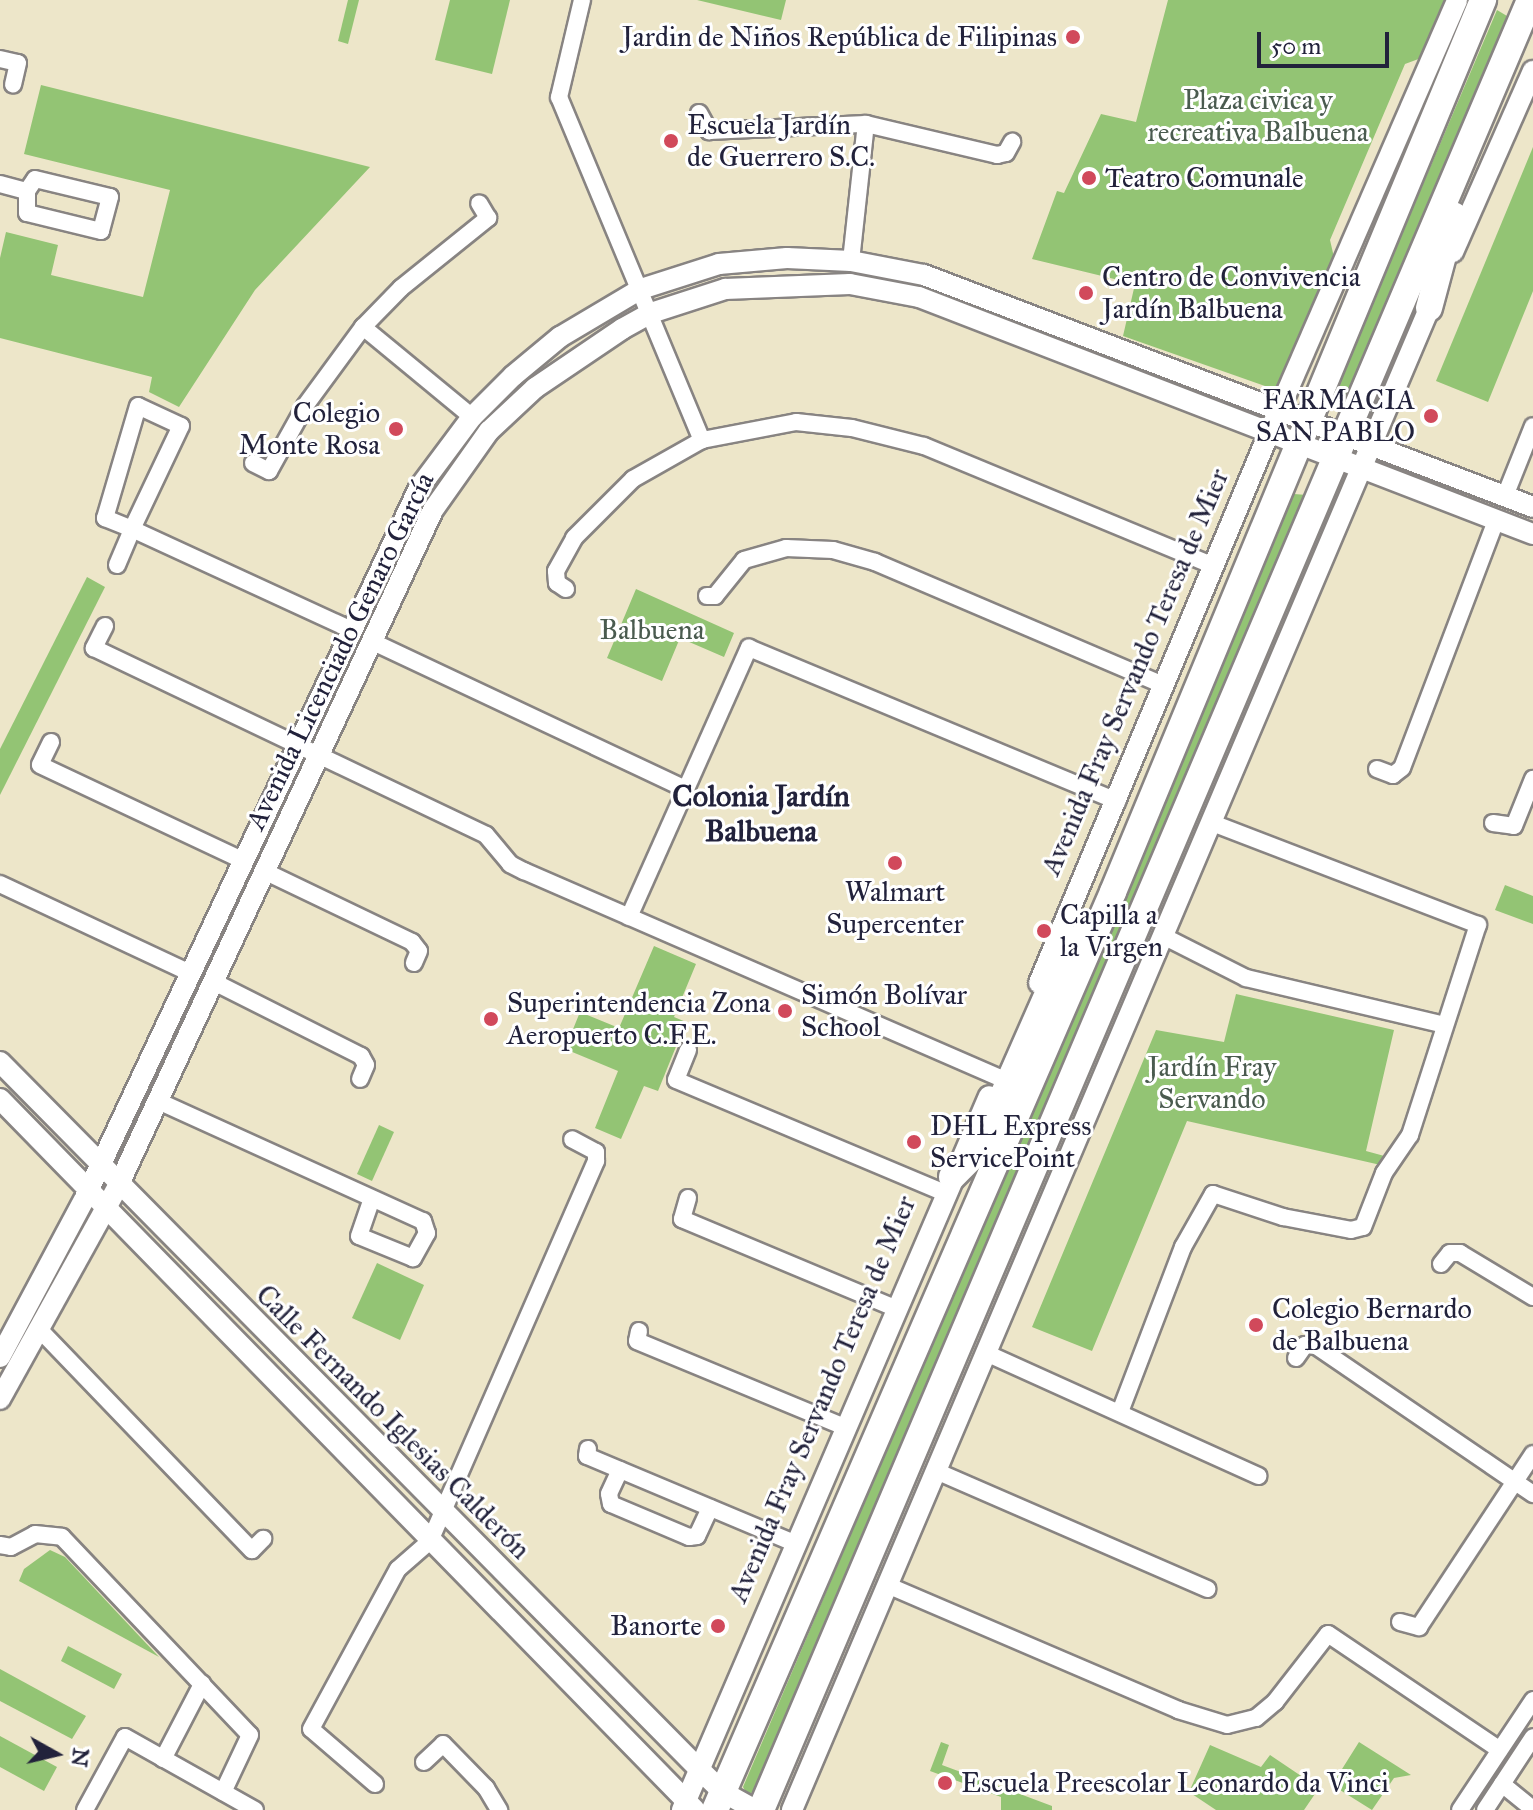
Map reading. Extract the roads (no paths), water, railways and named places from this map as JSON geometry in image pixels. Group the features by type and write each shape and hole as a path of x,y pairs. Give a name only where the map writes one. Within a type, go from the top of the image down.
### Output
{"main road":[{"path":"719,1801 1113,892 1483,0"},
{"path":"1429,308 1451,222 1512,70 1527,8"},
{"path":"758,1810 1527,8"},
{"path":"949,1185 979,1150 1060,966 1113,892"}],"street":[{"path":"582,0 559,97 702,440"},
{"name":"Avenida Fray Servando Teresa de Mier","path":"688,1807 700,1770 794,1543 847,1428 895,1308 1117,801 1269,433 1457,0"},
{"path":"0,59 18,63 13,84"},
{"path":"792,1810 1429,308 1533,71"},
{"path":"699,113 705,129 714,132 866,124 997,155 1006,153 1012,142"},
{"path":"851,261 866,124"},
{"path":"35,179 110,197 101,231 27,213 27,191 35,179"},
{"path":"0,184 27,191"},
{"path":"253,463 269,471 305,406 363,327 401,288 488,218 479,203"},
{"name":"Avenida Licenciado Genaro García","path":"0,1357 89,1190 419,488 472,417 560,337 641,289 719,264 787,258 851,261 924,275 1005,316 1269,433 1303,434"},
{"name":"Avenida Licenciado Genaro García","path":"0,1399 119,1184 440,499 489,431 572,359 651,313 725,289 850,284 1005,316 1278,412 1303,434 1339,449 1360,471 1533,534"},
{"path":"363,327 472,417"},
{"path":"117,565 132,529 181,426 138,406 105,518 132,529 352,630"},
{"path":"566,589 557,583 556,571 592,516 633,479 702,440 796,422 895,436 1214,566"},
{"path":"1505,496 1533,426"},
{"name":"Avenida Licenciado Genaro García","path":"1339,449 1370,447 1533,507"},
{"path":"1377,769 1393,775 1402,768 1496,520"},
{"path":"400,528 420,537"},
{"path":"707,596 715,596 744,560 786,548 833,550 875,562 1164,685"},
{"path":"105,626 94,648 486,835 510,864 998,1077"},
{"path":"371,641 686,789"},
{"path":"629,917 745,652 754,648 1117,801"},
{"path":"51,742 40,765 244,861"},
{"path":"1493,823 1514,826 1533,779"},
{"path":"1120,1412 1183,1247 1213,1194 1283,1217 1351,1230 1363,1227 1384,1173 1410,1135 1478,925 1210,822"},
{"path":"264,871 412,942 419,951 414,963"},
{"path":"0,884 192,974"},
{"path":"1163,936 1246,978 1445,1025"},
{"path":"212,981 361,1056 366,1065 360,1079"},
{"path":"688,1050 676,1080 949,1185"},
{"name":"Calle Fernando Iglesias Calderón","path":"0,1062 700,1770 719,1801 758,1810"},
{"name":"Calle Fernando Iglesias Calderón","path":"0,1099 688,1807"},
{"path":"158,1101 372,1199"},
{"path":"375,1784 311,1729 398,1569 430,1541 596,1161 596,1152 572,1139"},
{"path":"688,1198 682,1219 895,1308"},
{"path":"1441,1264 1450,1253 1460,1253 1533,1297"},
{"path":"39,1329 252,1550 263,1539"},
{"path":"639,1331 637,1341 847,1428"},
{"path":"1296,1358 1305,1345 1316,1346 1533,1494"},
{"path":"986,1353 1259,1476"},
{"path":"588,1449 587,1456 794,1543"},
{"path":"1400,1622 1419,1627 1533,1454"},
{"path":"620,1470 609,1494 611,1504 689,1537 697,1536 710,1508"},
{"path":"936,1471 1207,1589"},
{"path":"0,1545 11,1547 35,1534 62,1537 250,1735 223,1792"},
{"path":"887,1585 1178,1710 1241,1725 1275,1702 1328,1634 1500,1750"},
{"path":"163,1759 202,1684"},
{"path":"1460,1810 1533,1700"},
{"path":"85,1810 125,1737 255,1810"},
{"path":"1485,1810 1533,1737"},
{"path":"424,1762 443,1744 486,1788 499,1810"},
{"path":"1502,1784 1533,1809"}],"place":[{"name":"Jardin de Niños República de Filipinas","path":"1073,37"},
{"name":"Escuela Jardín de Guerrero S.C.","path":"671,141"},
{"name":"Teatro Comunale","path":"1089,178"},
{"name":"Centro de Convivencia Jardín Balbuena","path":"1086,293"},
{"name":"FARMACIA SAN PABLO","path":"1431,416"},
{"name":"Colegio Monte Rosa","path":"396,429"},
{"name":"Walmart Supercenter","path":"895,863"},
{"name":"Capilla a la Virgen","path":"1044,931"},
{"name":"Simón Bolívar School","path":"785,1011"},
{"name":"Superintendencia Zona Aeropuerto C.F.E.","path":"491,1019"},
{"name":"DHL Express ServicePoint","path":"914,1142"},
{"name":"Colegio Bernardo de Balbuena","path":"1256,1325"},
{"name":"Banorte","path":"718,1626"},
{"name":"Escuela Preescolar Leonardo da Vinci","path":"945,1783"}],"district":[{"name":"Colonia Jardín Balbuena","path":"761,813"}],"park label":[{"name":"Plaza civica y recreativa Balbuena","path":"1258,116"},
{"name":"Balbuena","path":"652,630"},
{"name":"Jardín Fray Servando","path":"1212,1083"}]}
